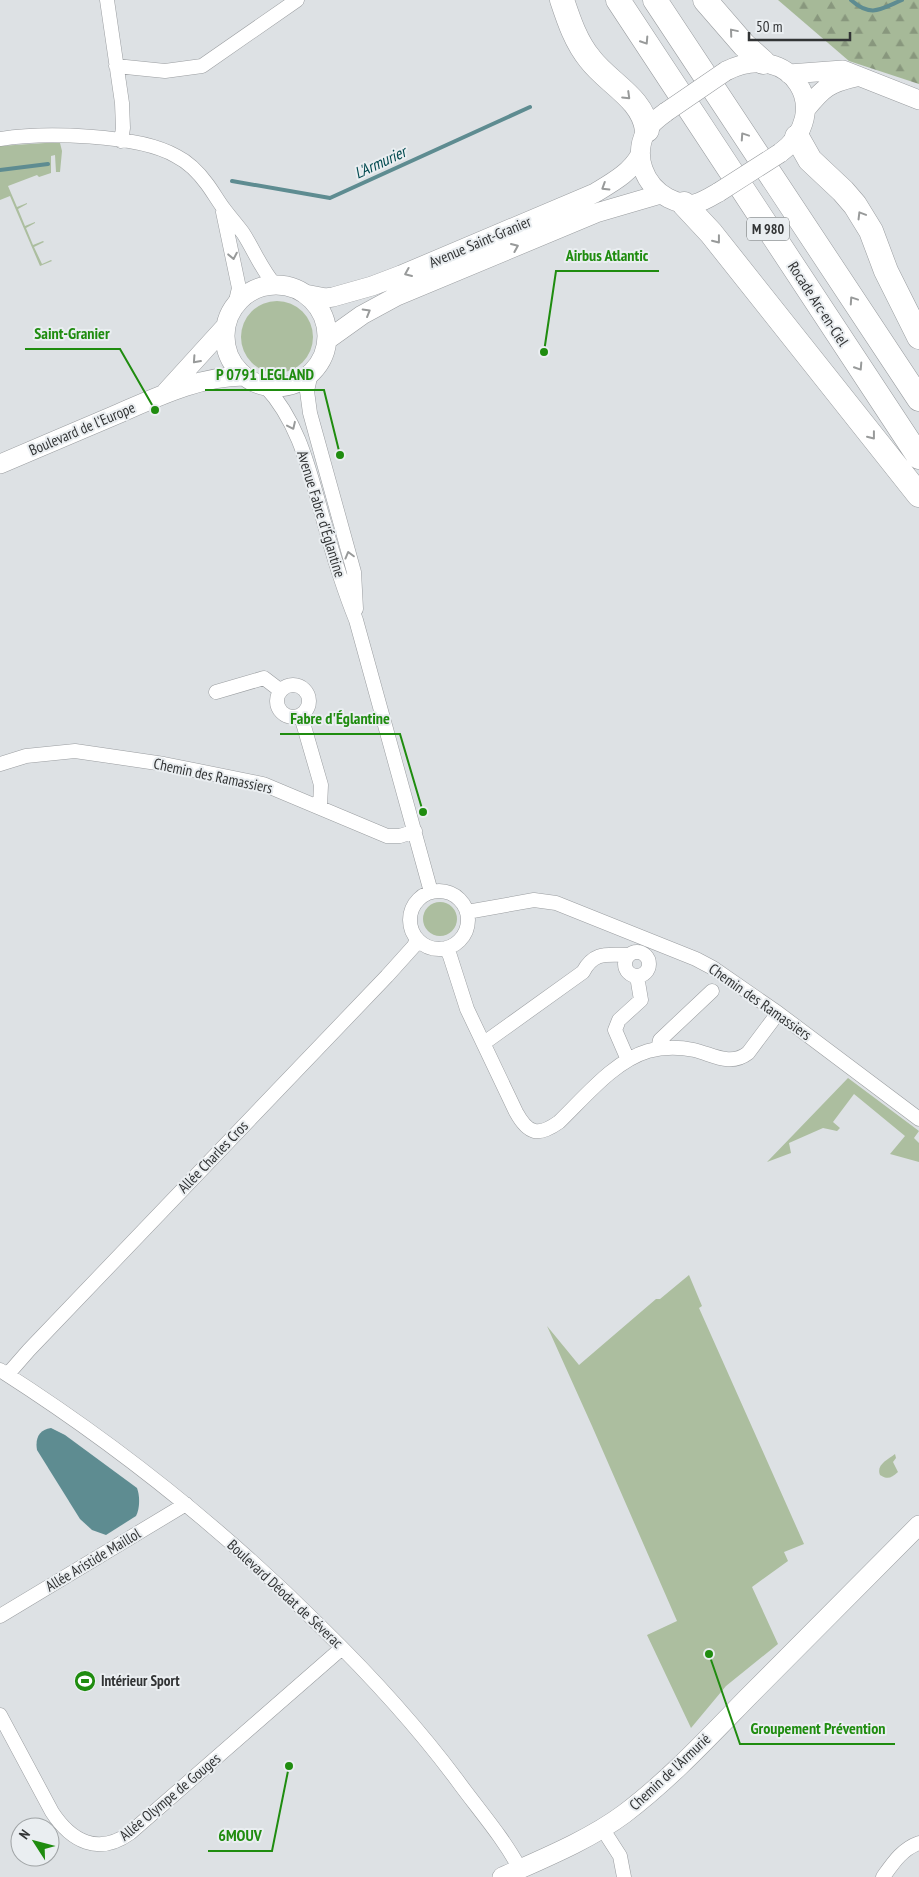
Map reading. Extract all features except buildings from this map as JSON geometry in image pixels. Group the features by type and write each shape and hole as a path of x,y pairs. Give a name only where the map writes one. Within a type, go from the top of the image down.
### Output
{"highway":[{"path":"562,0 581,46 601,72 631,99 646,120 647,130"},
{"name":"Rocade Arc-en-Ciel","path":"618,0 919,457"},
{"name":"Rocade Arc-en-Ciel","path":"655,0 919,399"},
{"path":"705,0 744,45 763,62"},
{"path":"797,137 810,160 844,191 855,205 870,231 886,270 919,337"},
{"path":"684,204 711,233 919,495"}],"street":[{"path":"107,0 122,103 123,128 120,140"},
{"path":"116,66 165,71 202,66 297,0"},
{"path":"750,62 763,62 771,63 789,74 804,96 806,109 802,127 797,137 780,153 720,192 695,204 684,204 661,194 648,181 641,165 642,142 647,130 666,112 726,71 750,62"},
{"path":"789,74 843,70 919,100"},
{"path":"806,109 826,87 836,82 860,76"},
{"path":"0,140 49,135 120,140 154,147 176,156 196,170 208,184 223,208 242,232 266,275 275,284"},
{"name":"Avenue Saint-Granier","path":"306,294 326,298 334,297 401,275 595,193 622,176 634,165 640,155"},
{"name":"Avenue Saint-Granier","path":"327,340 362,315 397,296 596,213 661,194"},
{"path":"223,208 239,288 236,305 226,326 226,343 230,359 244,376 265,386 290,385 311,373 322,358 327,340 326,327 316,303 306,294 291,287 275,284 253,290 236,305"},
{"name":"Boulevard de l'Europe","path":"165,394 226,326"},
{"name":"Avenue Fabre d'Églantine","path":"311,373 307,391 310,413 354,572 356,620"},
{"name":"Boulevard de l'Europe","path":"0,464 165,394 214,379 244,376"},
{"name":"Avenue Fabre d'Églantine","path":"265,386 278,400 305,453 340,580 356,620 415,831"},
{"path":"216,692 264,678 281,690"},
{"path":"296,685 306,691 310,701 309,707 301,716 290,718 280,712 277,701 281,690 285,687 296,685"},
{"path":"301,716 321,785 320,807"},
{"name":"Chemin des Ramassiers","path":"0,764 26,756 75,751 164,764 263,784 387,836 400,836 415,831"},
{"path":"415,831 431,892"},
{"path":"431,892 449,892 464,904 467,912 468,924 464,935 456,943 446,948 430,947 417,938 412,928 410,917 414,906 421,897 431,892"},
{"name":"Chemin des Ramassiers","path":"467,912 534,900 556,903 696,959 733,981 778,1013 919,1119"},
{"name":"Allée Charles Cros","path":"4,1372 29,1350 387,976 414,946 417,938"},
{"path":"446,948 466,1009 522,1122 530,1130 539,1132 549,1129 559,1122 618,1066 628,1060 658,1049 686,1048 722,1059 735,1060 748,1053 778,1013"},
{"path":"484,1043 583,972 590,961 596,957 603,955 628,955 636,952 645,955 648,959 648,968 637,976"},
{"path":"628,955 626,968 628,972 637,976"},
{"path":"628,1060 615,1030 619,1020 641,1000 637,976"},
{"path":"658,1049 660,1040 712,991"},
{"name":"Boulevard Déodat de Séverac","path":"4,1372 113,1448 186,1504 260,1568 342,1648 423,1736 486,1818 520,1869"},
{"name":"Allée Aristide Maillol","path":"0,1616 186,1504"},
{"name":"Chemin de l'Armurié","path":"502,1877 602,1828 628,1811 673,1772 919,1525"},
{"name":"Allée Olympe de Gouges","path":"0,1715 61,1826 72,1836 88,1842 109,1844 121,1840 138,1827 342,1648"},
{"path":"602,1828 620,1856 624,1877"},
{"path":"883,1877 902,1852 919,1843"}],"green space":[{"path":"778,0 919,0 919,84 849,61"},
{"path":"60,143 62,151 60,172 56,172 55,155 51,156 51,173 39,177 37,175 8,186 17,207 27,203 18,209 25,226 35,222 26,228 33,245 44,242 34,247 42,264 52,261 40,266 10,196 0,200 0,146"},
{"path":"277,301 297,307 307,317 313,337 307,357 297,367 277,373 257,367 247,357 241,337 247,317 257,307"},
{"path":"440,902 447,903 452,907 456,912 456,926 452,931 447,935 440,936 433,935 428,931 424,926 423,919 424,912 428,907 433,903"},
{"path":"848,1078 919,1131 914,1138 919,1143 919,1162 890,1154 905,1136 854,1094 833,1122 840,1128 837,1131 823,1128 789,1143 791,1153 767,1162"},
{"path":"689,1275 702,1306 699,1308 804,1544 784,1552 788,1561 752,1587 778,1644 726,1686 691,1728 647,1635 677,1621 547,1326 579,1365 656,1299 660,1299"},
{"path":"895,1454 896,1458 893,1462 898,1472 889,1478 880,1475 881,1466"}],"water":[{"path":"51,1428 65,1435 137,1488 139,1502 136,1516 106,1535 92,1530 80,1519 37,1450 39,1435"}],"waterway":[{"name":"L'Armurier","path":"851,0 858,6 870,10 882,9 902,0"},
{"name":"L'Armurier","path":"232,181 330,198 530,107"},
{"name":"L'Armurier","path":"0,170 48,164"}],"place":[{"name":"Airbus Atlantic","path":"544,352"},
{"name":"Saint-Granier","path":"155,410"},
{"name":"P 0791 LEGLAND","path":"340,455"},
{"name":"Fabre d'Églantine","path":"423,812"},
{"name":"Groupement Prévention","path":"709,1654"},
{"name":"Intérieur Sport","path":"85,1681"},
{"name":"6MOUV","path":"289,1766"}]}
